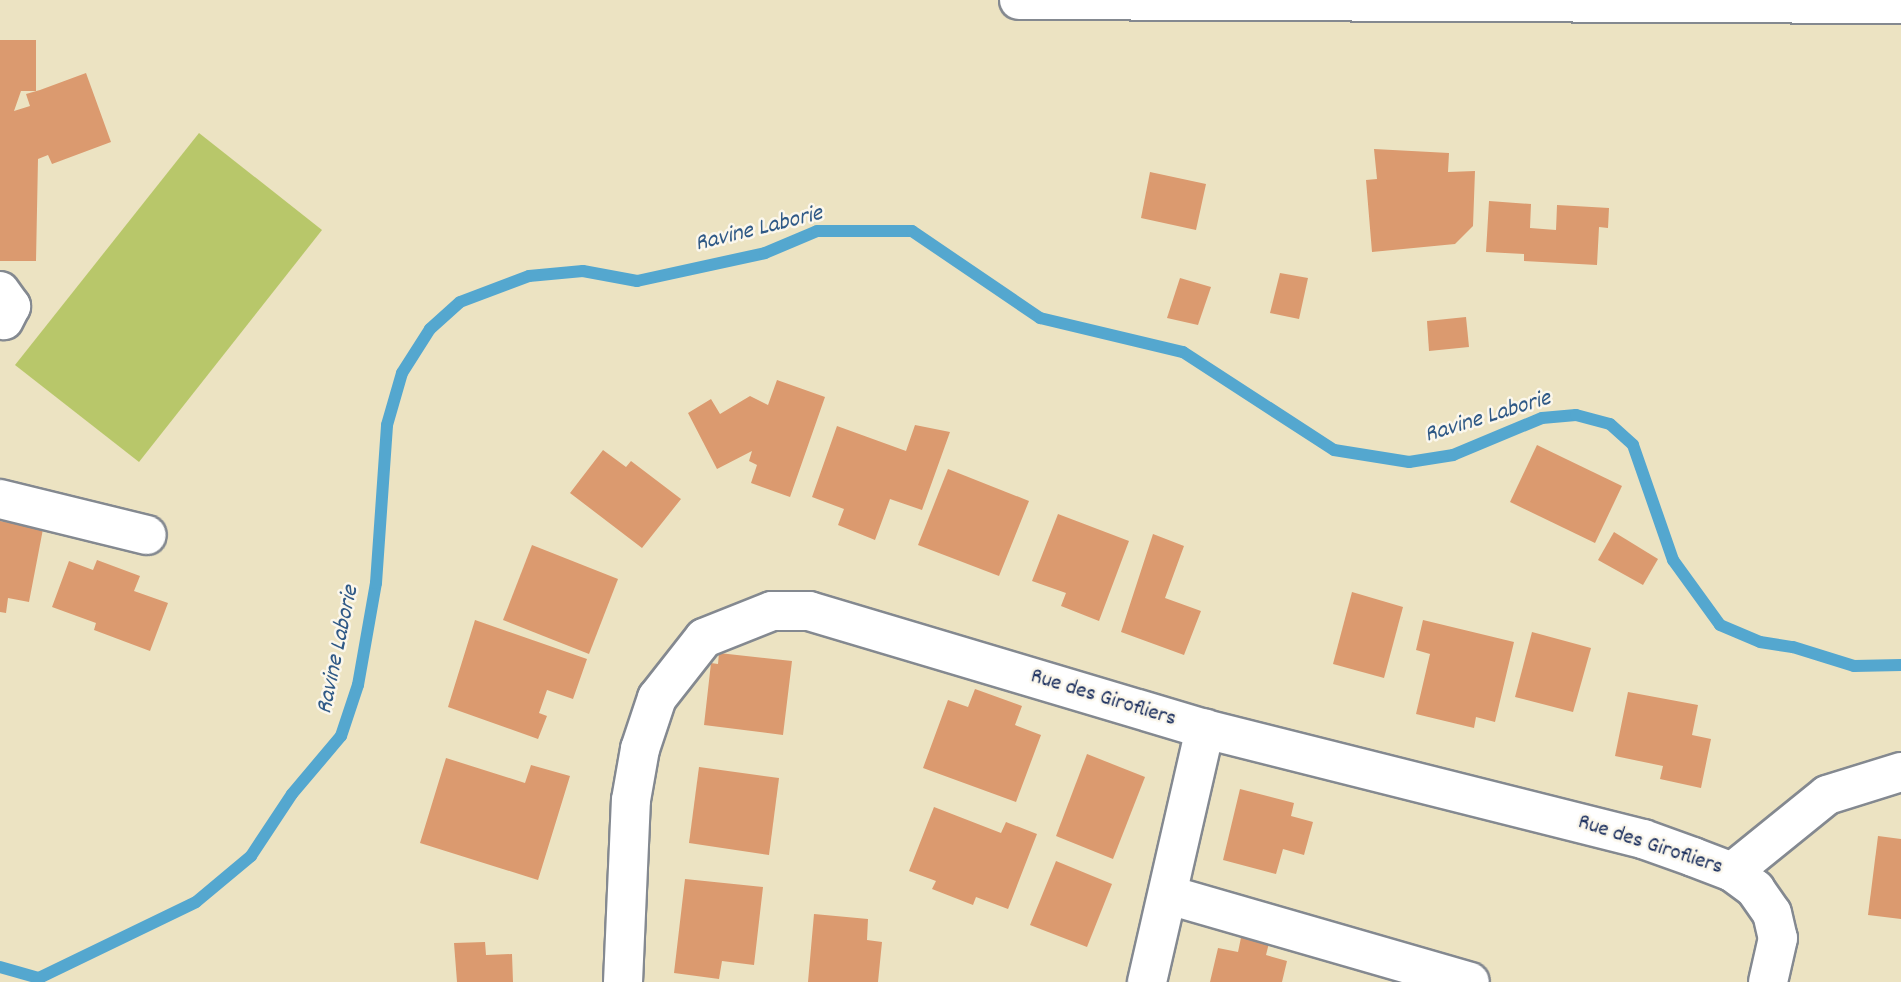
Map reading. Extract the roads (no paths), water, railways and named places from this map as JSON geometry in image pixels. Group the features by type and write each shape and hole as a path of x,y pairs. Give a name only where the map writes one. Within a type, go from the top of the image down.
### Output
{"street":[{"path":"1019,0 1901,4"},
{"path":"0,499 147,535"},
{"name":"Rue des Girofliers","path":"623,982 631,800 640,749 657,698 676,670 704,638 734,623 772,611 809,611 1205,729 1643,839 1732,872 1755,889 1772,913 1778,938 1768,982"},
{"path":"1147,982 1205,729"},
{"path":"1732,872 1827,795 1901,772"},
{"path":"1169,895 1470,982"}],"waterway":[{"name":"Ravine Laborie","path":"0,967 39,978 196,902 251,856 292,794 341,736 358,685 376,583 387,425 402,373 430,329 460,302 529,276 583,271 637,281 765,253 817,231 912,231 1040,318 1183,352 1334,450 1409,462 1453,455 1542,418 1576,415 1610,424 1633,445 1673,560 1720,625 1760,642 1793,647 1854,666 1901,665"}]}
